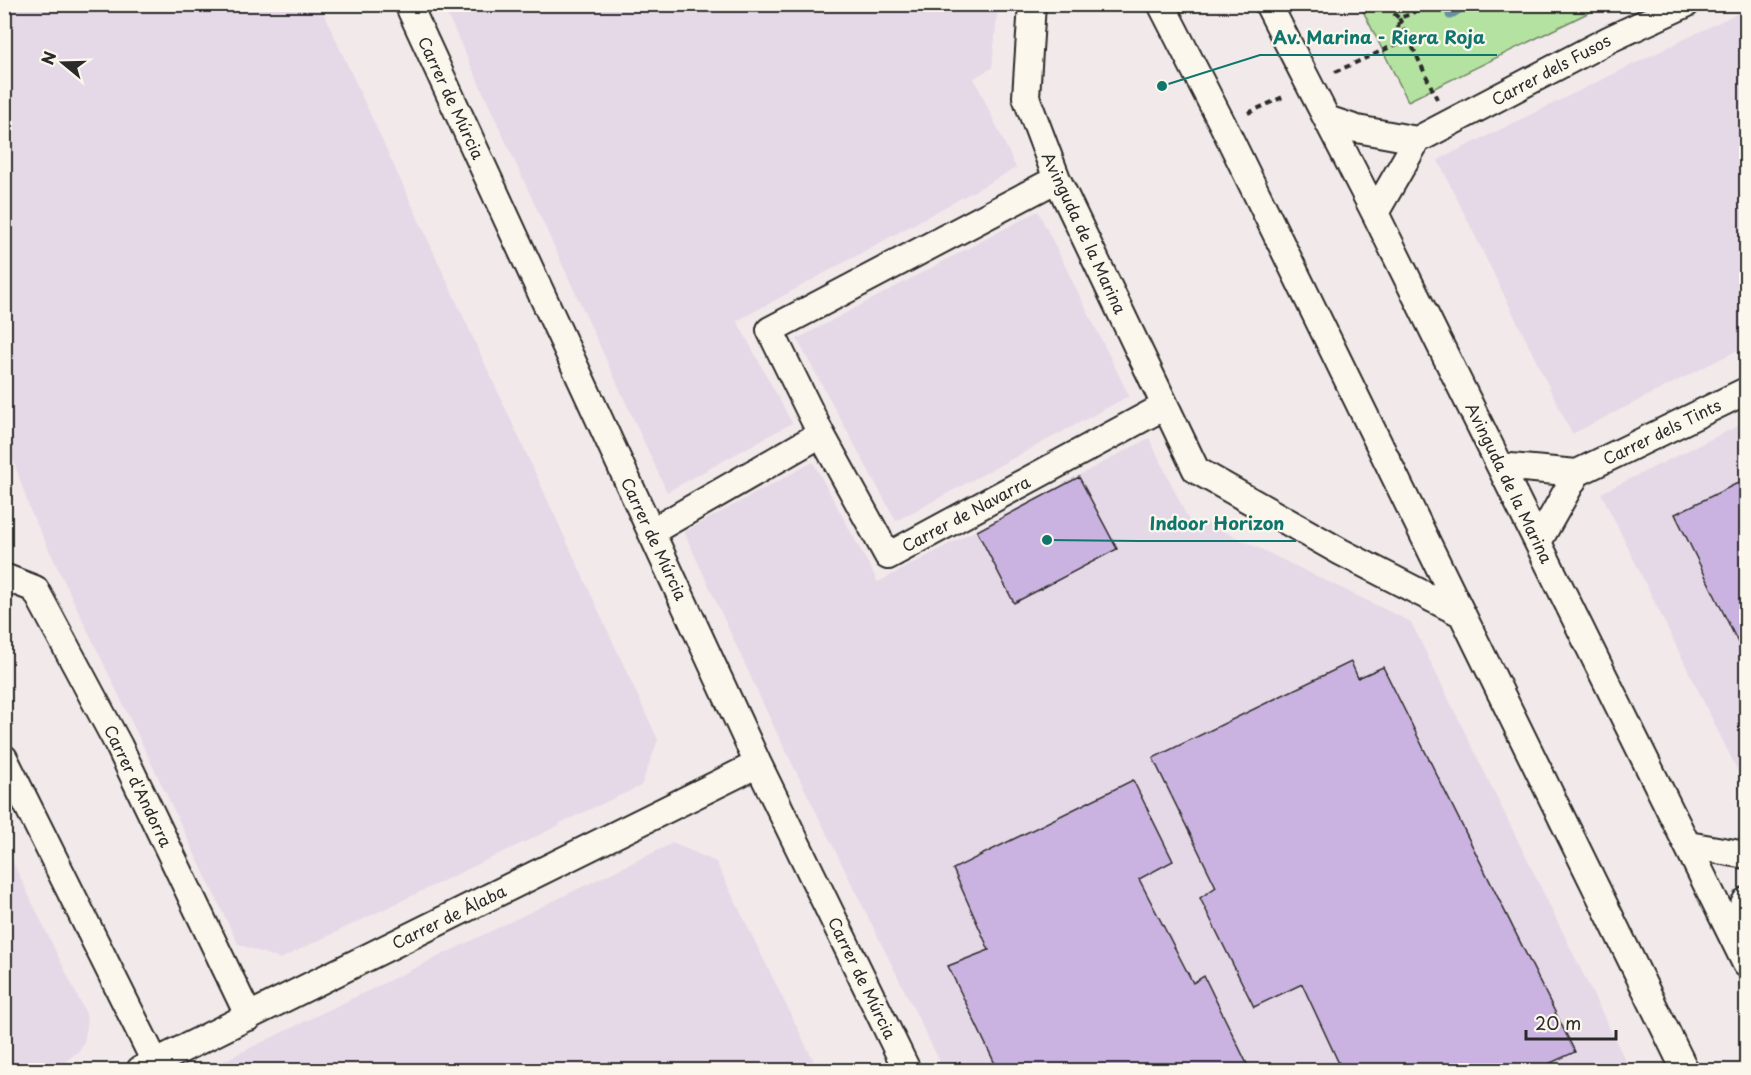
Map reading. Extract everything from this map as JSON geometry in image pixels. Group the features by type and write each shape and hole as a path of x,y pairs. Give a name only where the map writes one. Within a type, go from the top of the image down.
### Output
{"street":[{"name":"Carrer de Múrcia","path":"408,4 758,764 907,1071"},
{"name":"Avinguda de la Marina","path":"1032,4 1026,97 1057,179 1196,470 1341,552 1462,614"},
{"path":"1161,4 1223,125 1685,1071"},
{"name":"Avinguda de la Marina","path":"1268,4 1375,213 1746,964"},
{"name":"Carrer dels Fusos","path":"1417,140 1610,39 1686,4"},
{"path":"1327,119 1357,129 1417,140 1375,213"},
{"name":"Carrer de Navarra","path":"1057,179 770,330 821,435 888,556 1165,406"},
{"name":"Carrer dels Tints","path":"1577,473 1746,391"},
{"path":"651,532 821,435"},
{"path":"1500,466 1577,473 1538,542"},
{"name":"Carrer d'Andorra","path":"4,577 35,589 119,746 249,1017"},
{"path":"4,758 152,1068"},
{"name":"Carrer de Álaba","path":"152,1068 249,1017 758,764"},
{"path":"1688,845 1746,855"},
{"path":"1730,930 1746,901"}],"path":[{"path":"1391,4 1392,12 1399,18 1432,89 1451,122"},
{"path":"1399,18 1411,14 1424,4"},
{"path":"1383,51 1397,44 1399,18"}],"shaded area":[{"path":"4,5 320,5 658,740 641,786 280,959 238,944 30,510 5,435"},
{"path":"443,5 998,5 992,68 974,78 1016,168 737,321 792,423 667,492"},
{"path":"1746,9 1746,346 1572,434 1438,160"},
{"path":"1038,211 1129,396 896,521 797,339"},
{"path":"1746,422 1746,788 1601,493"},
{"path":"1149,438 1193,529 1205,522 1411,622 1630,1070 944,1070 771,721 684,532 813,462 878,582"},
{"path":"673,843 716,862 818,1070 215,1070 217,1064"},
{"path":"4,844 86,1014 87,1025 80,1050 65,1062 48,1070 5,1070"}],"green space":[{"path":"1360,5 1604,5 1408,101"}],"building":[{"path":"1079,477 1117,549 1014,603 977,531"},
{"path":"1746,479 1746,659 1675,514"},
{"path":"1351,662 1358,678 1383,667 1575,1052 1535,1070 1342,1070 1302,984 1254,1007 1200,898 1216,887 1153,758"},
{"path":"1133,780 1173,861 1139,879 1193,983 1204,976 1250,1070 998,1070 948,966 989,950 953,869"}],"waterway":[{"path":"1450,15 1467,4"}],"place":[{"name":"Av. Marina - Riera Roja","path":"1162,86"},
{"name":"Indoor Horizon","path":"1047,540"}]}
